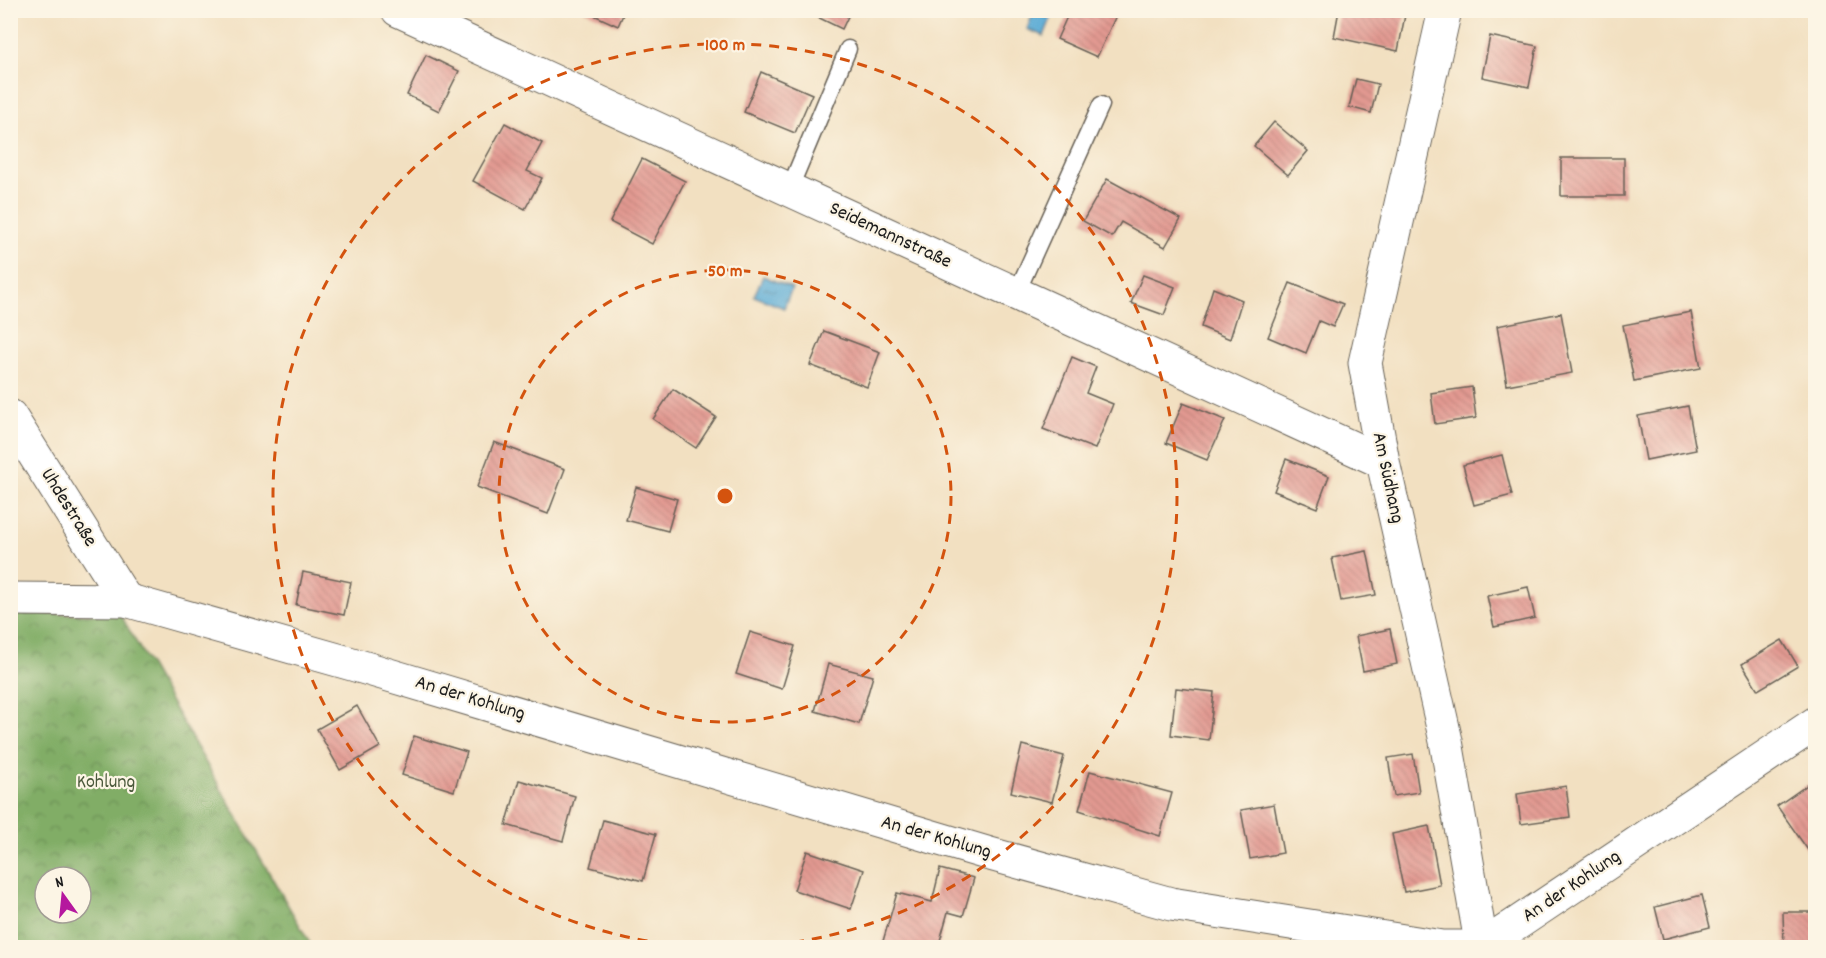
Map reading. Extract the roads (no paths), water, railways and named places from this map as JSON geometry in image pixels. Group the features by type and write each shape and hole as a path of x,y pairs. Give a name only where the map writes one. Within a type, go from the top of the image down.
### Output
{"street":[{"name":"Seidemannstraße","path":"398,10 1383,462"},
{"name":"Am Südhang","path":"1445,10 1365,363 1383,462 1446,741 1482,947"},
{"name":"Uhdestraße","path":"10,416 126,600"},
{"name":"An der Kohlung","path":"10,599 126,600 352,664 990,854 1171,904 1442,947 1482,947 1815,723"}],"lane":[{"path":"789,190 848,49"},
{"path":"1016,294 1101,105"}],"water":[{"path":"1034,11 1054,11 1044,36 1027,29"},
{"path":"763,276 792,288 784,308 754,296"}],"park label":[{"name":"Kohlung","path":"106,783"}]}
